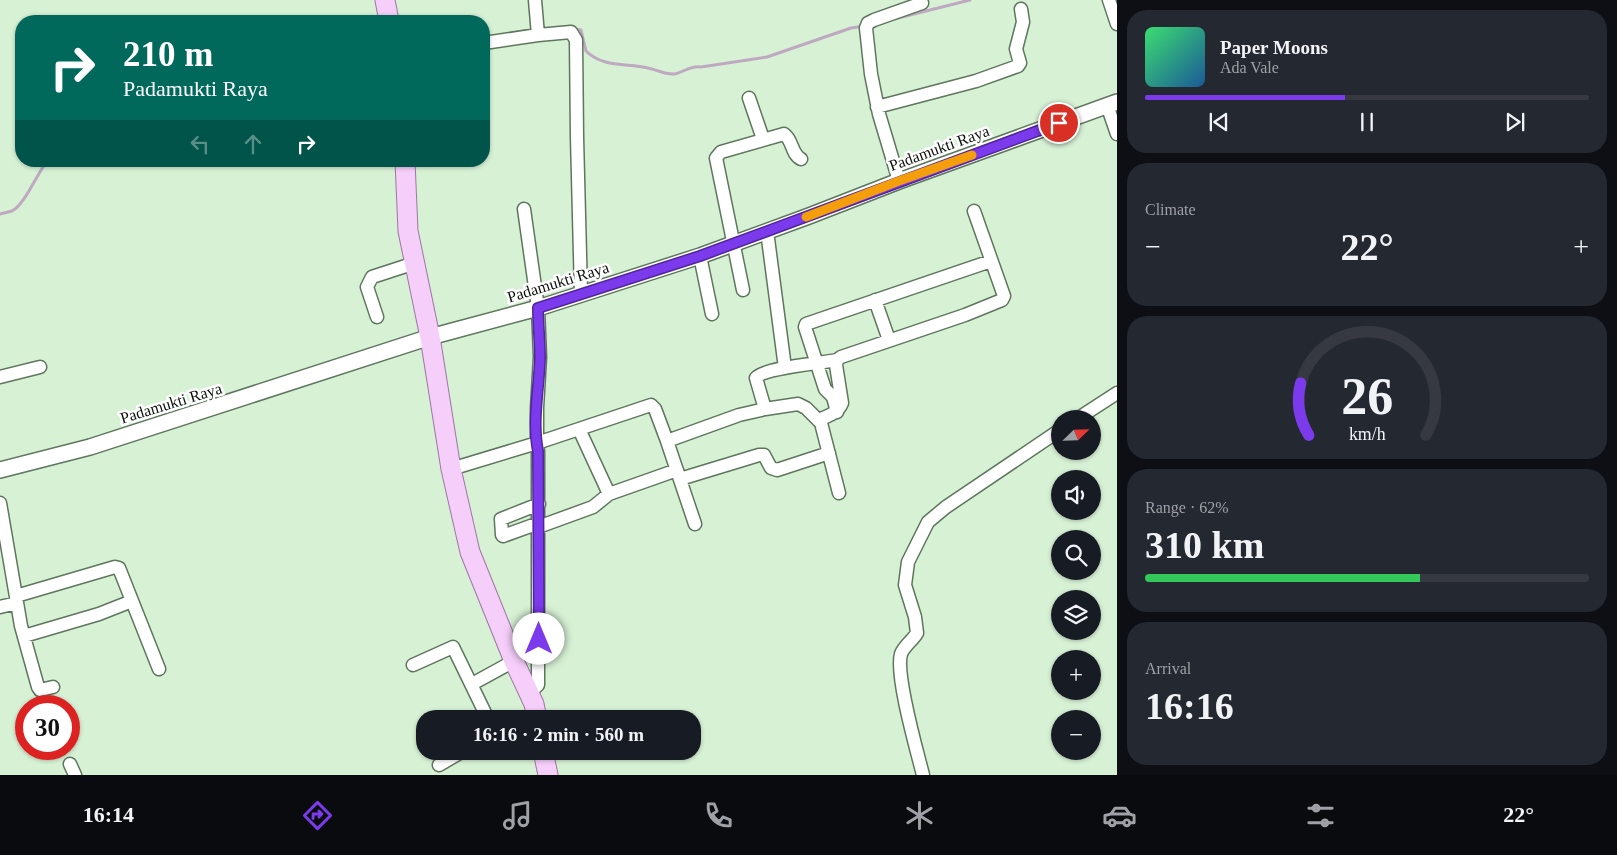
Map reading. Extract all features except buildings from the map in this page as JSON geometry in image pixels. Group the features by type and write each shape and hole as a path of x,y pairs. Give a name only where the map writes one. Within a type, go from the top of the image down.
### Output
{"main road":[{"path":"385,0 388,15"},
{"path":"405,167 408,231 430,337 451,468 470,552 535,710"},
{"path":"546,760 548,775"}],"street":[{"path":"536,0 538,35"},
{"path":"1109,0 1117,24"},
{"path":"899,181 877,107 866,28 874,20 922,3"},
{"path":"877,107 976,81 1018,66 1020,64 1016,49 1023,22 1021,9"},
{"path":"490,43 571,32 576,40 581,294"},
{"path":"749,98 763,139"},
{"path":"1112,104 1117,134"},
{"name":"Padamukti Raya","path":"0,470 90,447 430,337 538,308 700,256 1112,104"},
{"path":"742,290 716,158 721,152 784,134 787,135 797,157 801,160"},
{"path":"524,209 538,308 540,357 536,408 539,504 538,685 529,694"},
{"path":"765,409 756,378 760,374 837,360 841,356 965,315 1002,300 1004,296 974,210"},
{"path":"767,231 785,368"},
{"path":"700,256 712,314"},
{"path":"837,412 833,398 825,391 805,327 806,324 991,261"},
{"path":"377,317 367,286 372,278 415,263"},
{"path":"875,300 889,340"},
{"path":"818,420 837,412 842,403 836,365 837,360"},
{"path":"0,377 40,367"},
{"path":"1091,410 1117,393"},
{"path":"667,441 739,416 765,409 798,404 806,408 821,423 839,494"},
{"path":"451,468 537,443 650,405 655,409 695,524"},
{"path":"579,429 609,494"},
{"path":"923,775 907,710 900,666 901,655 917,632 915,617 905,585 908,562 928,522 946,507 1051,436"},
{"path":"539,504 501,519 502,535 593,507 609,494 678,474 760,455 764,455 771,468 777,470 829,453"},
{"path":"0,503 24,636 40,690 53,687"},
{"path":"0,607 17,599 117,567 121,570 159,669"},
{"path":"24,636 99,614 132,601"},
{"path":"413,665 454,647 484,710"},
{"path":"472,684 514,661"},
{"path":"439,765 448,760"}],"waterway":[{"path":"894,19 970,0"},
{"path":"574,29 581,30 586,51 600,60 675,74 694,67 767,57 851,28 864,26"},
{"path":"511,33 530,30"},
{"path":"0,214 12,211 22,202 43,167"}],"slow traffic":[{"path":"806,217 972,155"}],"route":[{"path":"539,639 536,408 540,357 538,308 700,256 1059,123"}]}
